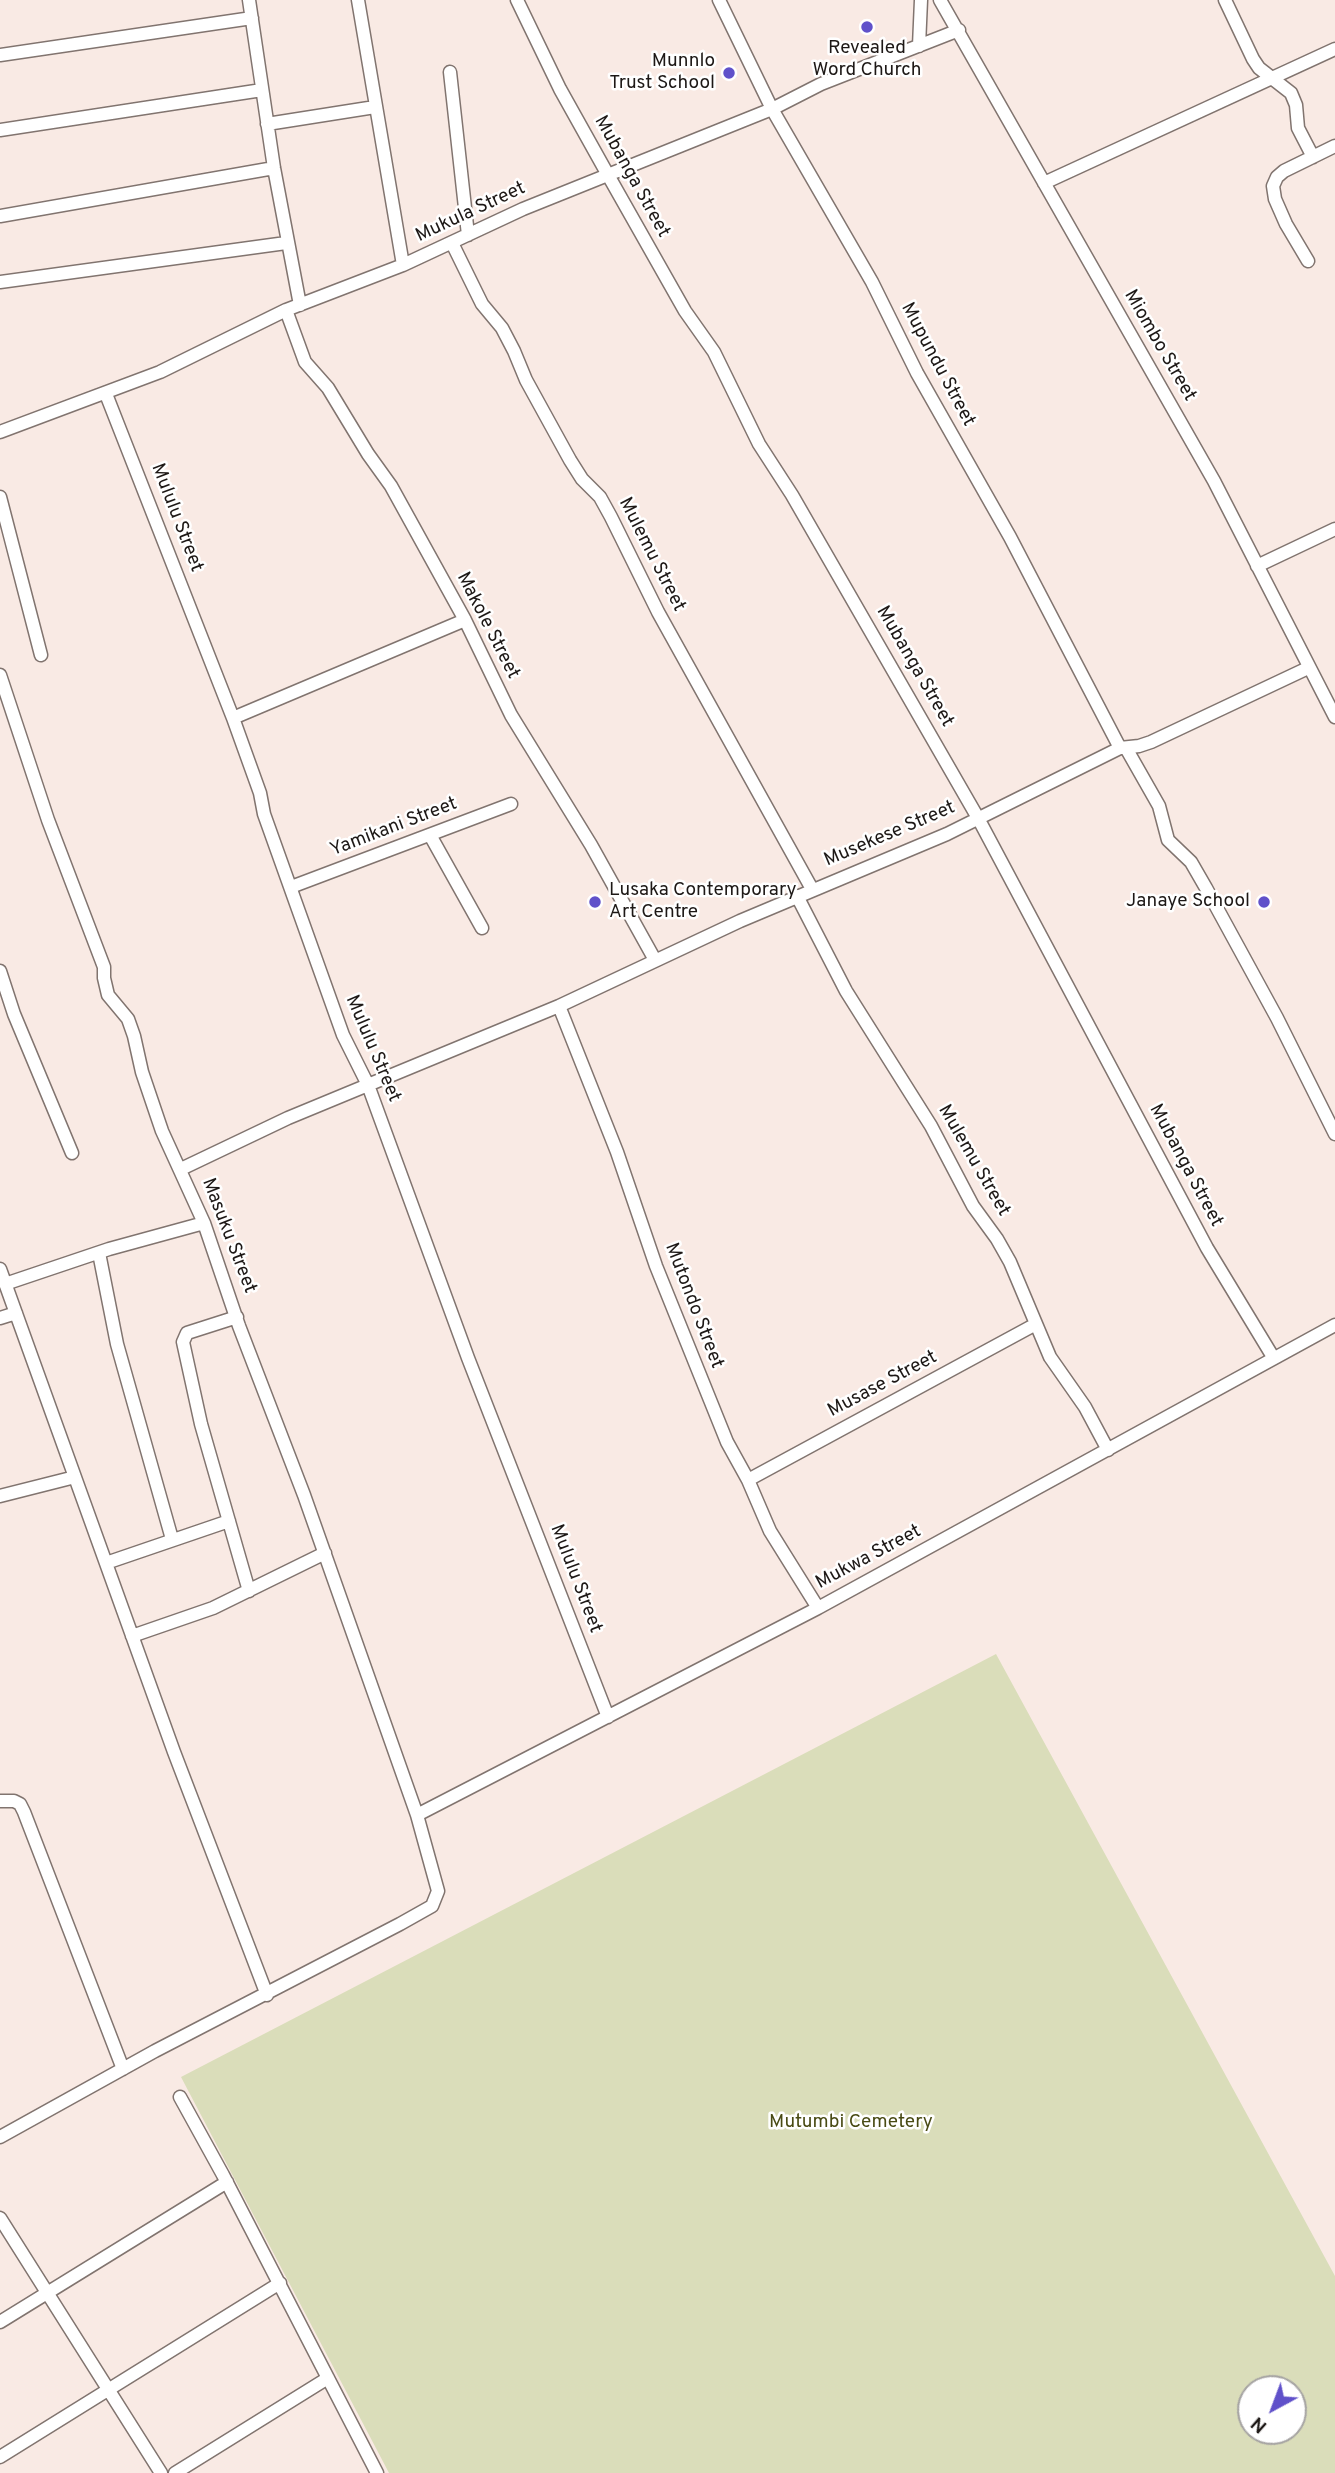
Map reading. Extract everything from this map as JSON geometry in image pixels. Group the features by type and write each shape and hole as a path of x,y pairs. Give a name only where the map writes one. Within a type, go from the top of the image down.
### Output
{"street":[{"path":"249,0 286,243 300,305"},
{"path":"358,0 403,265"},
{"name":"Mubanga Street","path":"517,0 560,89 685,312 714,352 759,444 799,507 978,818 1207,1248 1273,1357"},
{"name":"Mupundu Street","path":"719,0 772,109 872,282 917,373 1010,537 1123,748 1159,806 1168,840 1191,862 1206,888 1277,1018 1335,1134"},
{"path":"919,46 921,0"},
{"name":"Miombo Street","path":"940,0 1214,481 1335,717"},
{"path":"1225,0 1253,59 1292,93 1298,128 1313,157"},
{"path":"0,55 252,18"},
{"name":"Mukula Street","path":"0,432 160,372 286,310 403,265 523,209 772,109 821,84 959,30"},
{"path":"1044,183 1335,49"},
{"path":"450,72 468,235"},
{"path":"0,130 262,90"},
{"path":"267,124 375,107"},
{"path":"1308,261 1286,224 1275,199 1273,186 1284,171 1335,146"},
{"path":"0,216 274,168"},
{"path":"0,282 286,243"},
{"name":"Mulemu Street","path":"452,243 482,304 508,340 526,380 570,460 582,479 600,497 658,612 812,889"},
{"name":"Makole Street","path":"286,310 305,362 328,388 391,486 464,620 510,715 591,845 655,960"},
{"name":"Mululu Street","path":"106,394 233,718 343,1035 368,1085 468,1358 608,1717"},
{"path":"0,497 41,655"},
{"path":"1257,566 1335,529"},
{"path":"233,718 464,620"},
{"name":"Musekese Street","path":"181,1168 288,1118 559,1006 812,889 947,834 1123,748 1151,742 1308,668"},
{"name":"Masuku Street","path":"0,675 48,820 104,967 108,995 128,1019 162,1131 204,1223 325,1553 417,1815 438,1891 432,1906 0,2137"},
{"name":"Yamikani Street","path":"291,887 511,804"},
{"path":"430,835 482,928"},
{"name":"Mulemu Street","path":"797,896 846,992 931,1126 973,1206 997,1238 1050,1356 1080,1398 1108,1450"},
{"path":"0,971 14,1014 72,1153"},
{"name":"Mutondo Street","path":"559,1006 617,1152 656,1266 727,1443 748,1480 770,1531 818,1608"},
{"path":"5,1284 204,1223"},
{"path":"99,1253 117,1344 172,1539"},
{"path":"0,1269 132,1636 267,1995"},
{"path":"0,1318 16,1313"},
{"path":"237,1317 187,1334 183,1342 201,1424 249,1591"},
{"name":"Musase Street","path":"748,1480 1036,1324"},
{"name":"Mukwa Street","path":"417,1815 818,1608 1335,1325"},
{"path":"0,1496 75,1478"},
{"path":"106,1563 229,1521"},
{"path":"132,1636 213,1608 325,1553"},
{"path":"0,1801 14,1801 20,1804 24,1812 123,2069"},
{"path":"180,2096 377,2473"},
{"path":"0,2322 227,2182"},
{"path":"0,2218 161,2473"},
{"path":"0,2457 280,2283"},
{"path":"175,2473 328,2378"}],"green space":[{"name":"Mutumbi Cemetery","path":"996,1654 1335,2276 1335,2473 389,2473 181,2077"}],"place":[{"name":"Revealed Word Church","path":"867,27"},
{"name":"Munnlo Trust School","path":"729,73"},
{"name":"Lusaka Contemporary Art Centre","path":"595,902"},
{"name":"Janaye School","path":"1264,902"}]}
